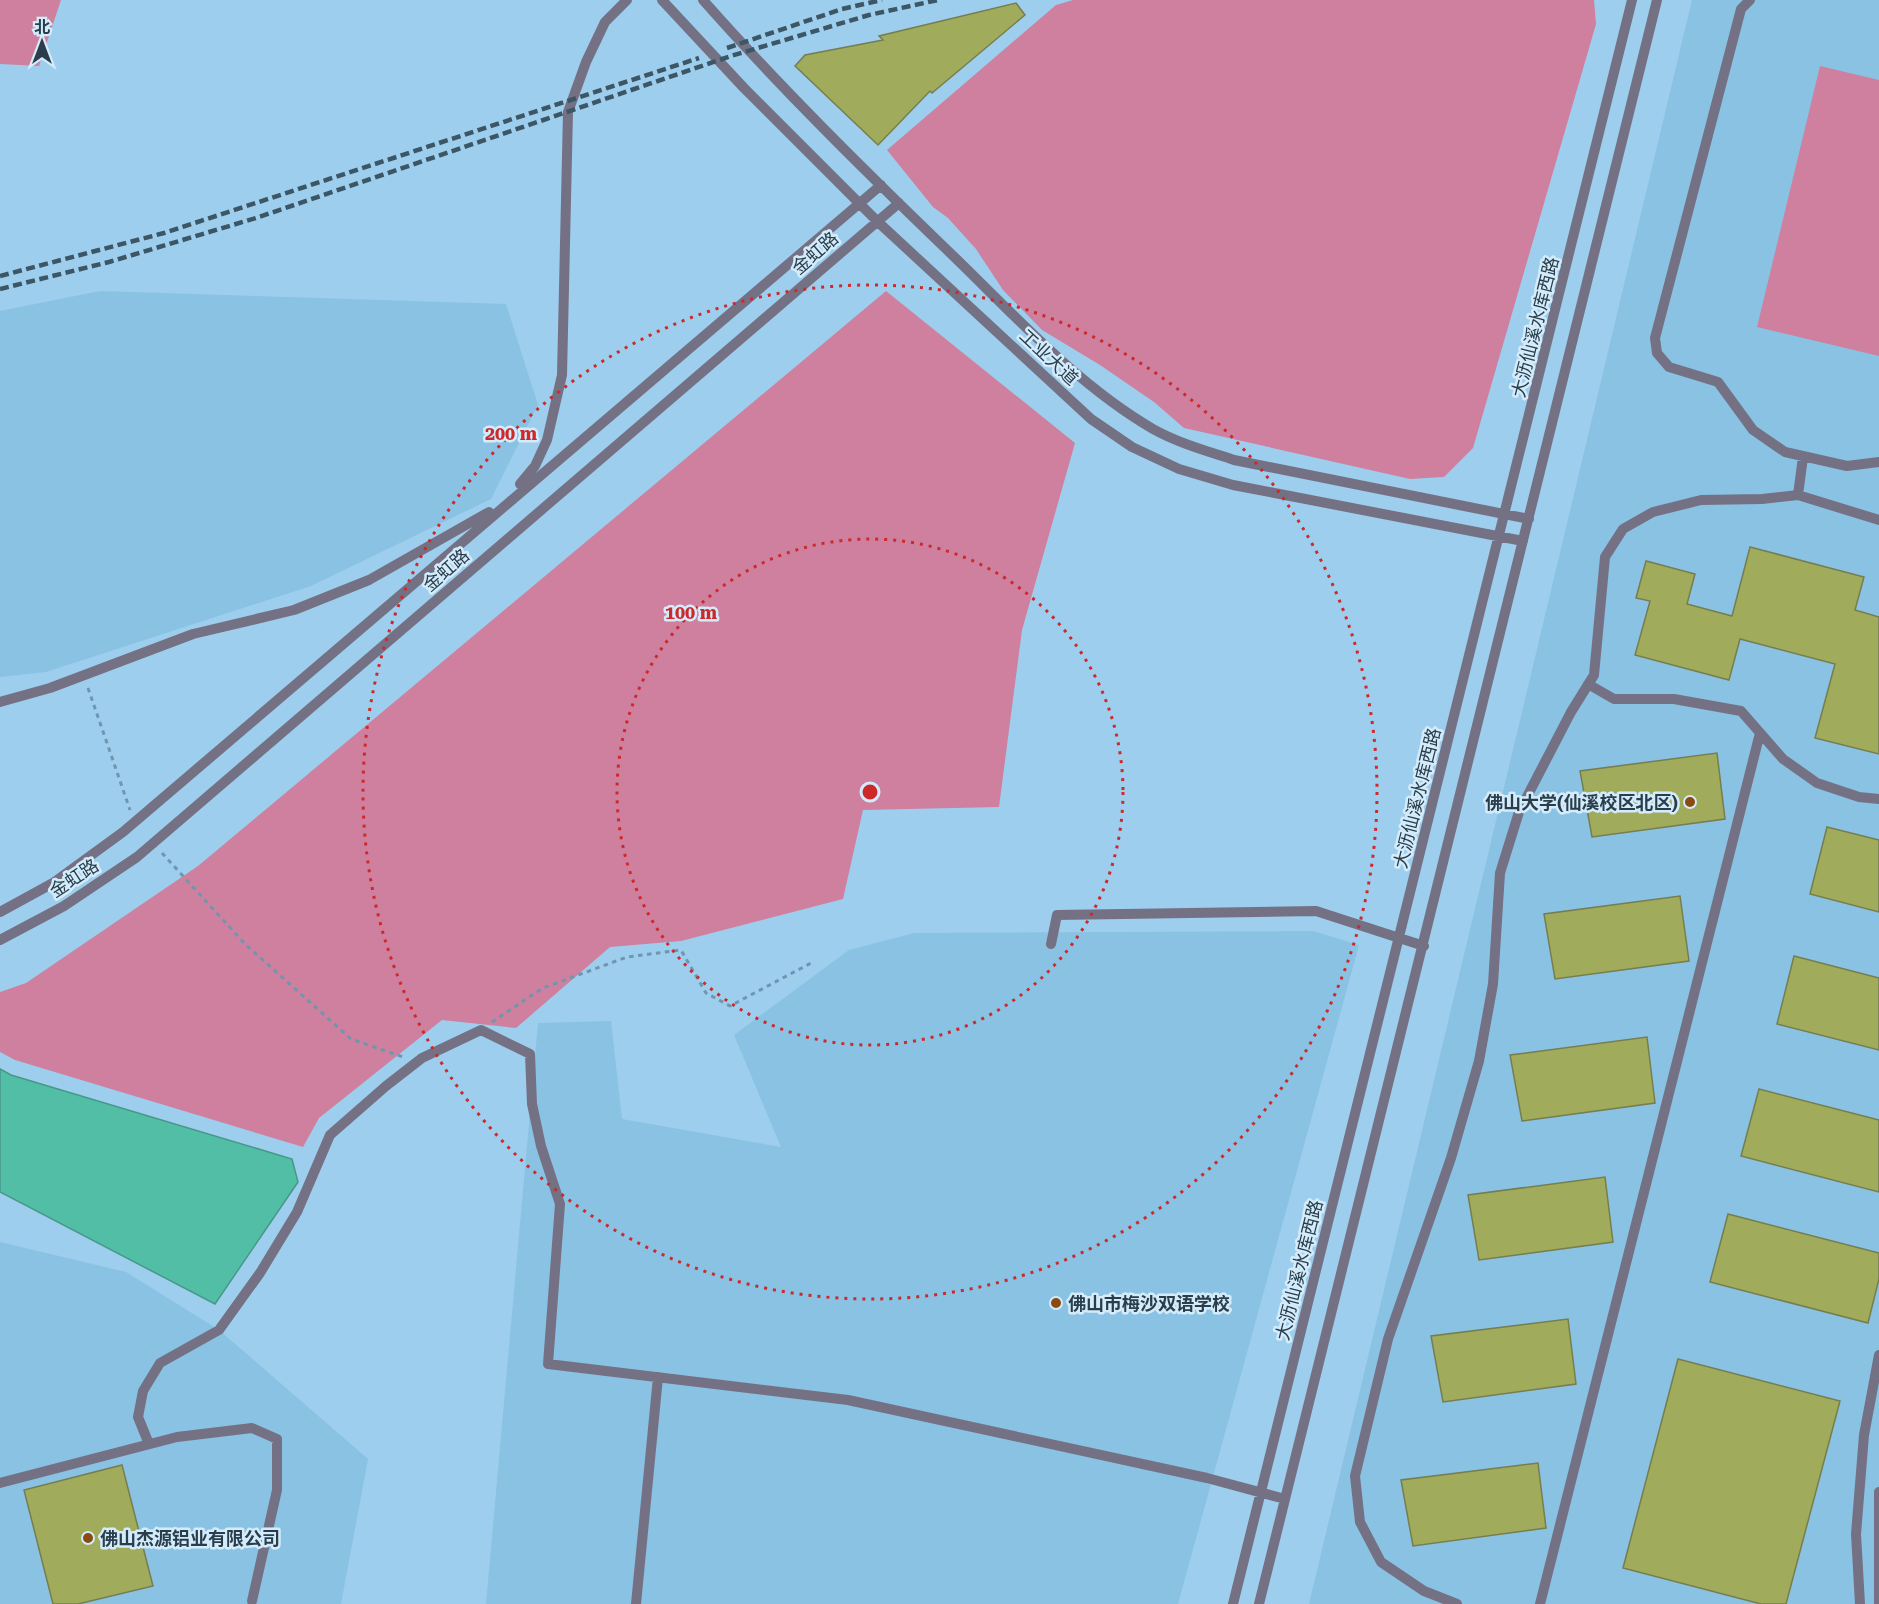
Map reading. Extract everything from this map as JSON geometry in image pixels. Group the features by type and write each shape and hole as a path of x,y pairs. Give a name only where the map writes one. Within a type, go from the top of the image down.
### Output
{"street":[{"path":"0,702 84,675 193,634 294,610 369,580 505,503 535,466 547,440 562,375 568,112 586,62 604,22 627,0"},
{"name":"工业大道","path":"662,0 744,88 878,222 1091,418 1132,447 1179,469 1233,485 1523,542"},
{"name":"工业大道","path":"702,0 756,61 899,203 1079,376 1113,403 1155,430 1190,446 1234,460 1529,519"},
{"name":"大沥仙溪水库西路","path":"1233,1604 1506,514 1632,0"},
{"path":"1259,1604 1657,0"},
{"path":"1750,0 1741,9 1655,338 1657,353 1669,367 1718,382 1753,430 1785,452 1847,466 1879,462"},
{"name":"金虹路","path":"0,912 53,883 134,823 881,185"},
{"name":"金虹路","path":"0,940 64,906 153,843 899,203"},
{"path":"1798,495 1803,457"},
{"path":"1457,1604 1424,1591 1381,1562 1360,1522 1355,1476 1388,1339 1451,1158 1479,1060 1493,984 1500,873 1519,812 1594,675 1605,557 1623,529 1653,512 1701,500 1762,499 1798,495 1879,520"},
{"path":"1588,684 1614,699 1674,699 1741,711 1783,759 1817,783 1858,797 1879,799"},
{"path":"1540,1604 1760,733"},
{"path":"1051,944 1057,915 1316,911 1424,946"},
{"path":"149,1444 138,1417 143,1391 160,1363 219,1330 260,1273 297,1212 330,1136 417,1062 481,1030 530,1053 532,1104 541,1146 560,1204 548,1364 848,1400 1207,1478 1285,1499"},
{"path":"1860,1604 1856,1534 1864,1435 1879,1355"},
{"path":"636,1604 658,1377"},
{"path":"0,1483 177,1437 252,1428 277,1439 277,1490 252,1601"},
{"path":"1879,1492 1879,1604"}],"path":[{"path":"84,675 134,823"},
{"path":"153,843 246,945 351,1039 417,1062"},
{"path":"481,1030 543,988 627,957 681,950 706,993 730,1006 811,963"}],"shaded area":[{"path":"0,0 61,0 39,66 0,64"},
{"path":"1073,0 1594,0 1596,24 1473,448 1444,477 1410,479 1184,428 1154,402 1100,365 1042,330 1003,290 976,249 948,218 933,207 887,150 1056,5"},
{"name":"佛山大学(仙溪校区北区)","path":"1692,0 1879,0 1879,1604 1309,1604"},
{"path":"1820,66 1879,80 1879,356 1757,327"},
{"path":"100,291 506,304 538,405 491,499 311,586 46,672 0,677 0,311"},
{"path":"886,291 1075,443 1022,630 999,807 863,810 843,899 681,941 610,947 516,1028 442,1020 319,1118 303,1147 15,1060 0,1052 0,992 26,983 198,866"},
{"name":"佛山市梅沙双语学校","path":"1313,931 1359,945 1178,1604 486,1604 538,1023 611,1021 622,1119 781,1147 734,1035 849,950 914,933"},
{"path":"0,1069 11,1075 292,1159 298,1182 215,1304 0,1192"},
{"path":"0,1242 126,1272 219,1330 368,1459 341,1604 0,1604"}],"building":[{"path":"1016,3 1025,15 932,93 930,91 878,145 795,66 805,55 883,40 879,36"},
{"path":"1750,547 1864,577 1855,610 1879,617 1879,754 1815,738 1835,664 1740,639 1729,680 1635,655 1650,601 1636,598 1646,561 1695,574 1687,604 1732,616"},
{"path":"1717,753 1725,819 1592,837 1580,771"},
{"path":"1827,827 1879,840 1879,912 1810,894"},
{"path":"1680,896 1689,961 1555,979 1544,914"},
{"path":"1794,956 1879,978 1879,1050 1777,1024"},
{"path":"1647,1037 1655,1103 1522,1121 1510,1055"},
{"path":"1759,1089 1879,1120 1879,1192 1741,1156"},
{"path":"1605,1177 1613,1242 1479,1260 1468,1195"},
{"path":"1728,1214 1879,1253 1879,1279 1868,1323 1710,1282"},
{"path":"1568,1319 1576,1384 1443,1402 1431,1336"},
{"path":"1678,1359 1840,1401 1786,1604 1761,1604 1623,1568"},
{"path":"1538,1463 1546,1528 1413,1546 1401,1480"},
{"name":"佛山杰源铝业有限公司","path":"122,1465 153,1586 78,1604 53,1604 24,1490"}],"railway":[{"path":"727,48 842,9 882,0"},
{"path":"0,289 109,262 256,218 731,56 869,15 938,0"},
{"path":"0,276 164,233 699,58"}],"place":[{"name":"佛山大学(仙溪校区北区)","path":"1690,802"},
{"name":"佛山市梅沙双语学校","path":"1056,1303"},
{"name":"佛山杰源铝业有限公司","path":"88,1538"}]}
